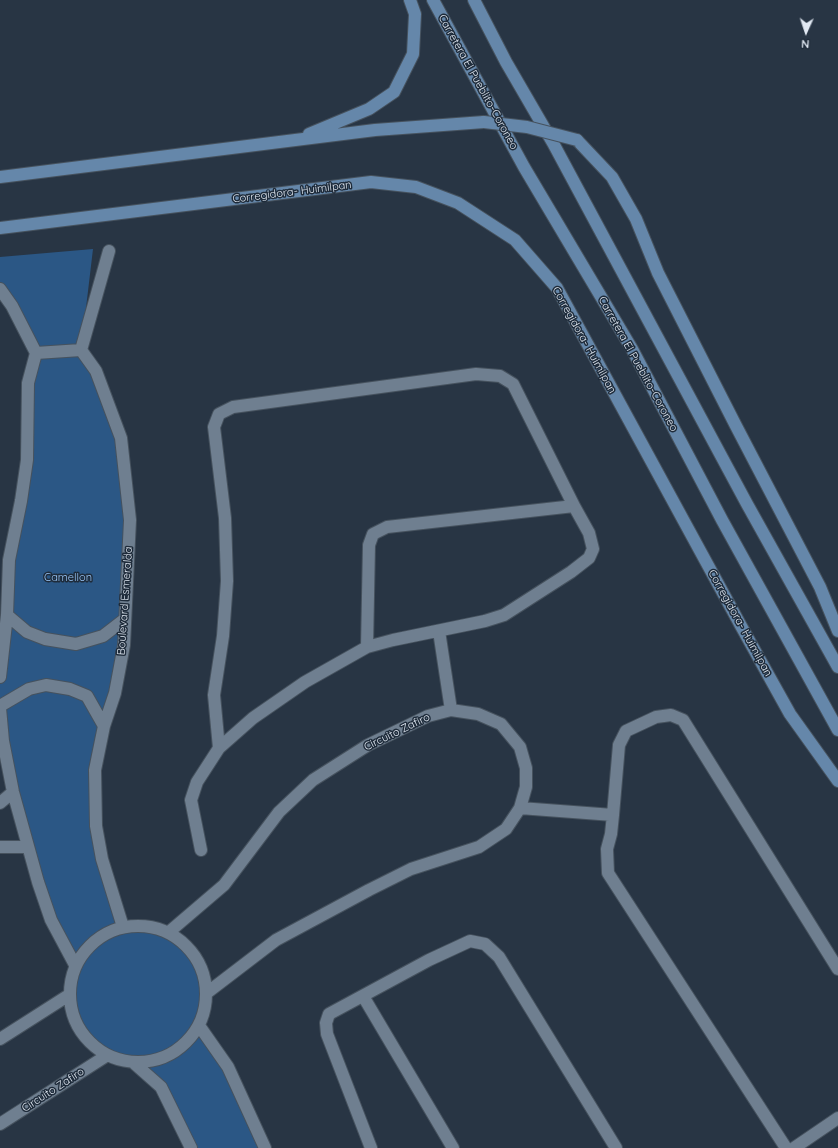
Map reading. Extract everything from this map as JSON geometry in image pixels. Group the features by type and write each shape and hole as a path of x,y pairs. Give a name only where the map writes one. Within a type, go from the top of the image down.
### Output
{"main road":[{"path":"294,140 369,110 394,92 414,54 415,14 410,0"},
{"name":"Carretera El Pueblito-Coroneo","path":"433,0 524,167 632,349 722,520 838,730"},
{"path":"474,0 506,62 553,143 747,504 838,667"},
{"path":"0,176 375,130 484,122 527,127 576,140 612,177 636,219 658,272 820,587 838,631"},
{"name":"Corregidora- Huimilpan","path":"0,228 371,182 416,187 458,202 515,240 557,288 790,714 838,781"}],"street":[{"path":"36,354 81,350 109,251"},
{"path":"0,290 12,306 36,354 28,383 27,460 21,501 5,560 7,614 0,677"},
{"name":"Boulevard Esmeralda","path":"81,350 96,371 121,438 130,520 124,645 115,693 104,726 95,770 96,826 102,859 123,927"},
{"path":"201,850 191,800 197,782 218,748 253,718 306,682 367,647 393,640 485,621 504,615 571,572 589,558 593,549 589,532 574,506 513,384 500,376 476,374 233,407 219,414 214,427 225,518 227,581 223,636 214,695 218,748"},
{"path":"367,647 369,545 373,534 387,527 574,506"},
{"path":"7,614 28,632 45,639 76,644 103,636 125,619"},
{"path":"439,631 451,710"},
{"path":"75,965 51,920 28,847 13,792 3,741 0,707 29,689 46,685 70,688 87,696 104,726"},
{"name":"Circuito Zafiro","path":"169,932 224,885 279,812 313,780 368,744 428,716 451,710 478,714 501,724 520,747 526,768 526,787 520,808 506,829 479,847 411,869 276,940 208,992"},
{"path":"786,1148 608,873 607,849 611,834 619,745 626,731 656,717 671,715 683,720 838,969"},
{"path":"0,803 13,792"},
{"path":"520,808 613,815"},
{"path":"0,846 28,847"},
{"path":"135,1064 173,1055 200,1028 208,992 197,957 169,932 150,926 123,927 110,931 93,942 75,965 69,995 79,1030 106,1056 135,1064 161,1087 191,1148"},
{"path":"371,1148 327,1034 326,1022 328,1014 429,960 470,941 485,944 499,957 616,1148"},
{"path":"0,1038 69,995"},
{"path":"363,996 453,1148"},
{"path":"200,1028 228,1067 265,1148"},
{"name":"Circuito Zafiro","path":"0,1124 106,1056"},
{"path":"794,1148 838,1118"}],"green space":[{"name":"Camellon","path":"93,249 81,350 121,438 130,520 124,645 104,726 96,826 122,923 150,926 169,932 197,957 208,992 200,1027 178,1050 200,1032 228,1067 265,1148 191,1148 161,1087 135,1064 106,1056 79,1031 69,995 75,965 38,882 0,708 0,677 36,354 0,289 0,257"}]}
